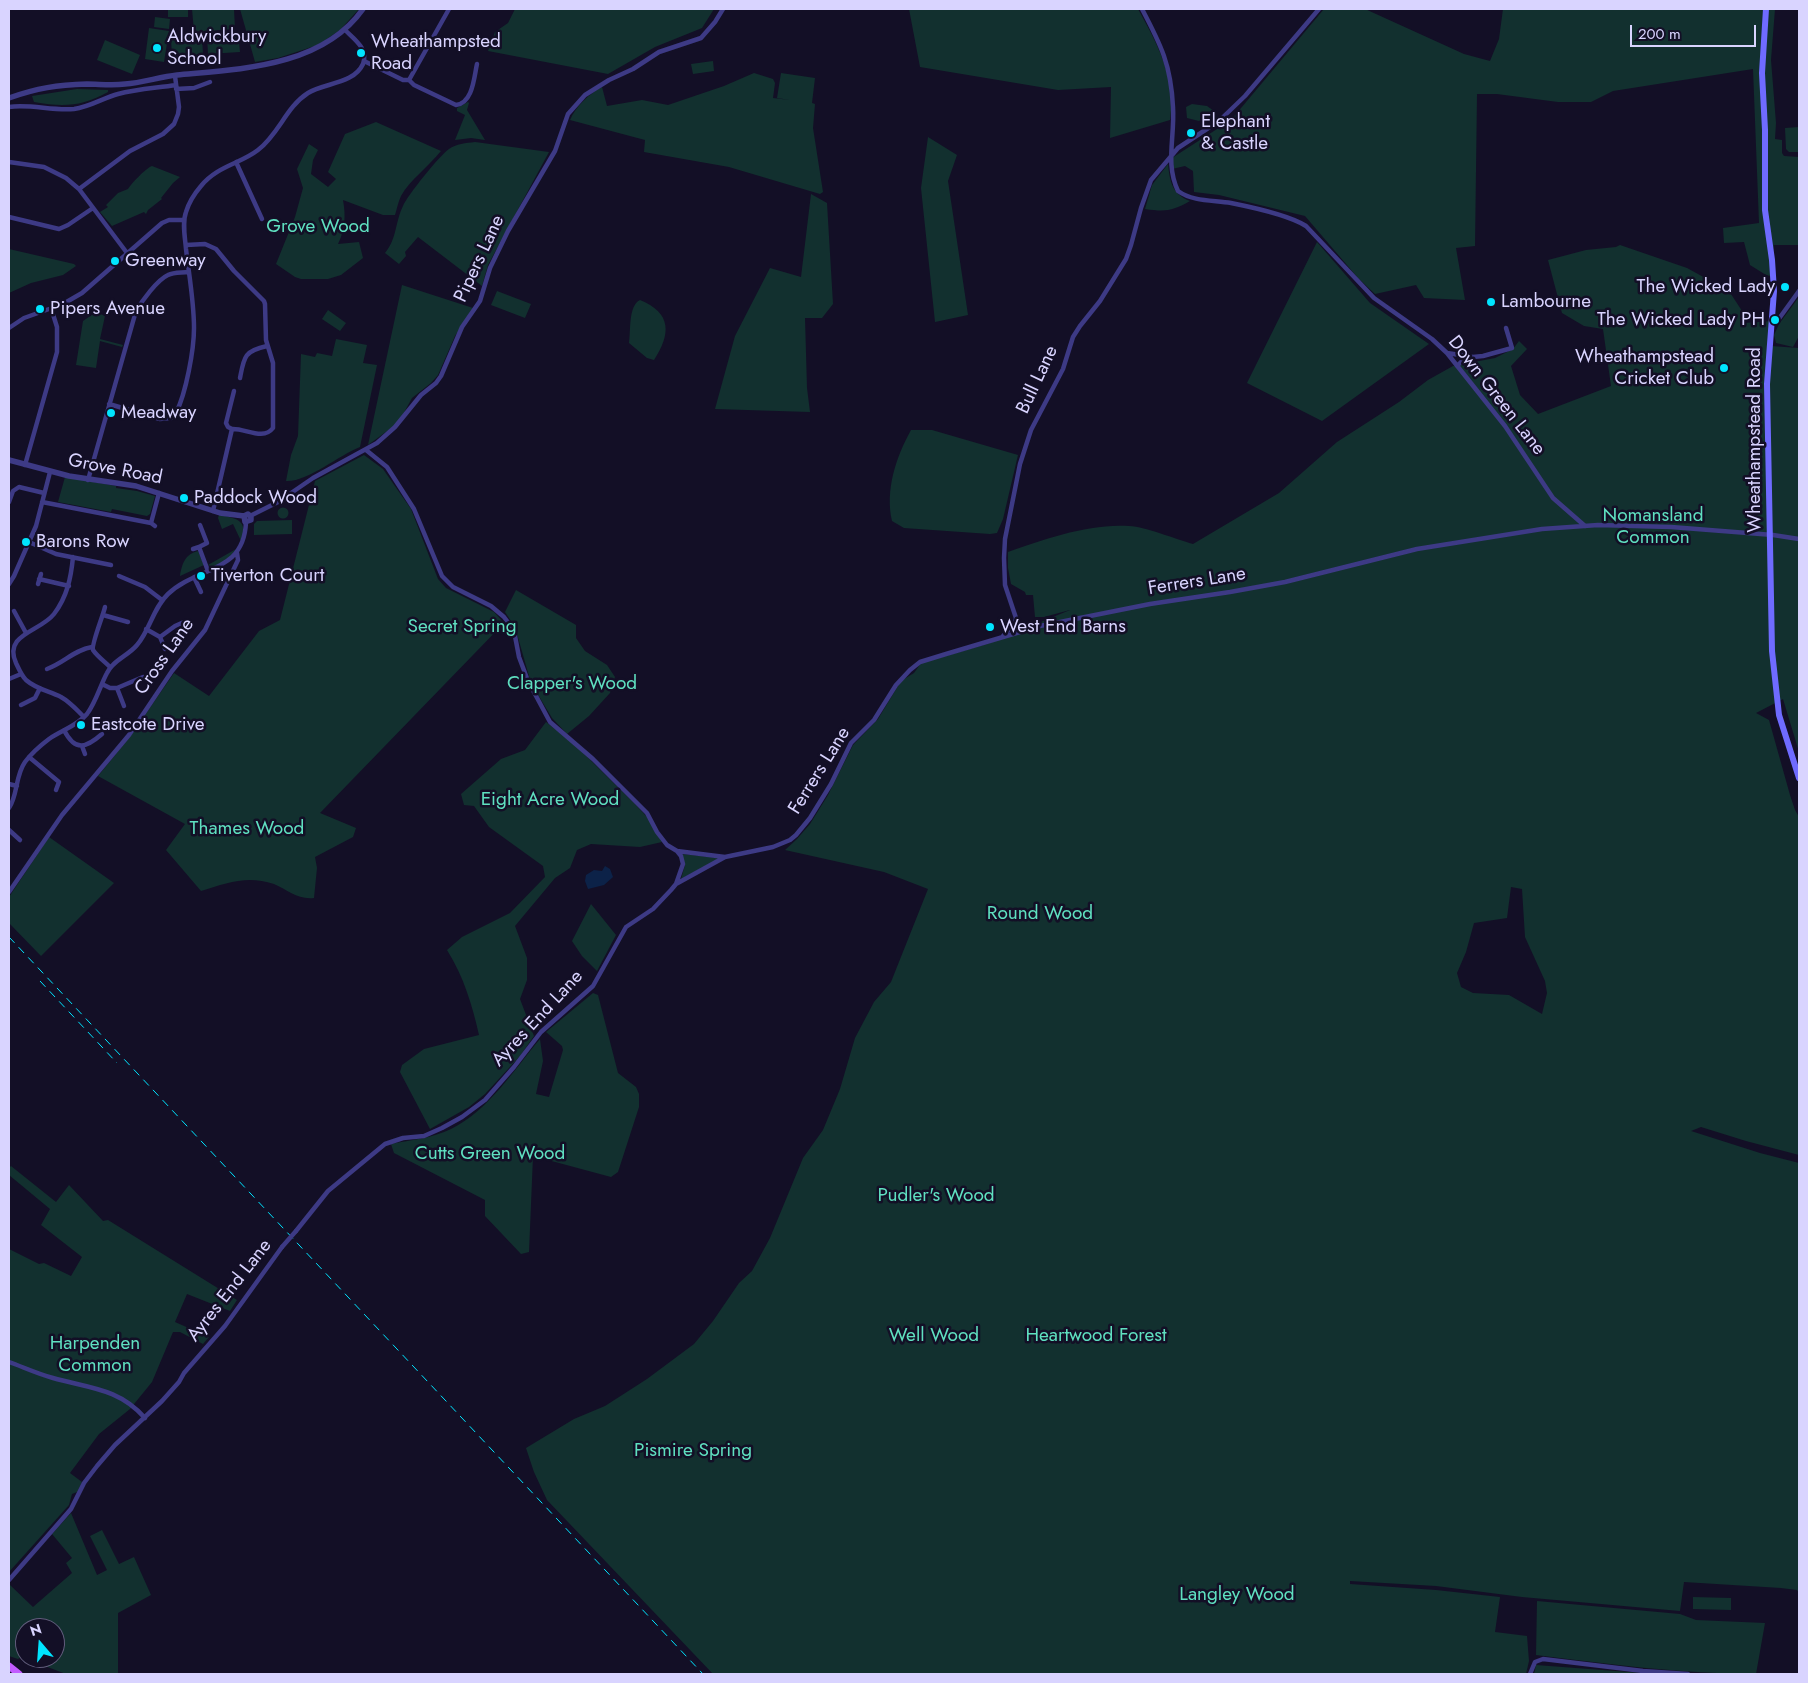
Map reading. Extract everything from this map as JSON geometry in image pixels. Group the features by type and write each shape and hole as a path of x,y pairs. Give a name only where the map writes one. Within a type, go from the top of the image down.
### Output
{"main road":[{"name":"Wheathampstead Road","path":"1766,9 1762,73 1765,210 1774,277 1767,384 1772,651 1776,702 1799,778"},
{"path":"9,1666 19,1674"}],"street":[{"path":"9,98 42,87 126,84 275,62 316,49 335,38 345,30 363,9"},
{"path":"409,80 449,9"},
{"name":"Pipers Lane","path":"247,518 278,502 313,478 366,450 395,427 421,395 436,383 440,376 462,328 480,301 490,268 508,231 555,151 568,114 585,95 609,80 633,69 659,52 701,38 723,9"},
{"name":"Down Green Lane","path":"1142,9 1161,44 1168,64 1173,109 1171,170 1178,192 1188,197 1251,208 1299,222 1316,236 1374,298 1432,339 1447,353 1505,426 1553,498 1585,526"},
{"path":"1170,155 1219,121 1245,96 1319,9"},
{"path":"109,404 160,419 171,418 176,413 191,361 193,346 194,327 184,220 190,203 203,183 216,172 250,155 265,144 293,106 306,94 338,82 359,70 364,61 364,53 362,48 345,30"},
{"path":"364,61 403,80 409,80 414,85 454,104 461,104 469,97 477,64"},
{"path":"80,189 130,151 163,134 170,128 178,114 175,76"},
{"path":"9,107 22,106 61,110 93,104 117,94 176,87 194,88 210,82"},
{"name":"Bull Lane","path":"1003,636 1015,623 1016,618 1005,585 1004,539 1020,464 1031,430 1063,370 1073,337 1100,301 1126,259 1151,180 1170,155"},
{"path":"9,162 52,169 66,178 80,189 92,208 127,253"},
{"path":"236,162 262,219"},
{"path":"9,217 59,229 92,208"},
{"path":"9,328 24,318 72,300 165,222 184,220"},
{"path":"186,246 205,244 216,249 234,271 264,301 267,346 273,363 273,428 268,433 263,434 228,427 226,423 234,391"},
{"path":"88,480 133,318 139,306 165,276 188,272"},
{"path":"1771,325 1778,320 1799,291"},
{"path":"25,466 57,352 58,336 51,308"},
{"path":"1447,353 1483,356 1512,348 1506,328"},
{"path":"240,378 246,355 253,350 267,346"},
{"path":"1457,366 1467,356"},
{"path":"213,511 232,429"},
{"path":"366,450 387,467 414,508 442,576 453,587 491,606 510,625 528,681 550,722 593,759 647,813 657,832 667,845 677,851"},
{"name":"Grove Road","path":"9,460 25,466 88,480 136,486 213,511 247,518"},
{"path":"9,584 36,526 50,472"},
{"path":"9,502 13,490 19,487 44,494"},
{"path":"42,502 153,524 159,493"},
{"name":"Cross Lane","path":"9,892 62,815 128,735 172,671 205,630 238,560 237,553 245,536 247,518"},
{"path":"193,549 207,543 200,525"},
{"name":"Ferrers Lane","path":"676,884 725,857 773,847 790,840 810,818 831,784 850,743 874,720 887,696 910,670 920,662 1003,636 1040,626 1150,604 1285,582 1417,549 1518,532 1585,526 1671,527 1799,539"},
{"path":"29,542 56,554 111,565"},
{"path":"199,547 208,572"},
{"path":"9,808 14,800 22,767 29,757 49,739 84,717 91,709 110,668 132,651 140,642 162,600 173,589 194,577 223,565 237,553"},
{"path":"73,557 69,586 51,617 26,633 15,644 13,651 14,659 21,674 32,684 67,700 84,717"},
{"path":"119,576 145,586 162,600"},
{"path":"194,577 201,592"},
{"path":"39,579 69,586"},
{"path":"92,647 105,608"},
{"path":"14,611 26,633"},
{"path":"103,615 128,622"},
{"path":"160,637 184,622"},
{"path":"146,629 160,637 165,649"},
{"path":"92,647 110,668"},
{"path":"47,669 60,664 73,653 92,647"},
{"path":"9,678 21,674"},
{"path":"102,684 110,688 117,688 143,677"},
{"path":"21,705 35,698 40,688"},
{"path":"117,688 124,706"},
{"path":"64,730 71,742 82,746 90,743 102,734"},
{"path":"82,746 86,754"},
{"path":"29,757 59,782 56,790"},
{"path":"9,784 17,786"},
{"path":"9,830 20,840"},
{"name":"Ferrers Lane","path":"677,851 725,857"},
{"name":"Ayres End Lane","path":"9,1580 71,1510 84,1483 115,1445 168,1395 220,1331 282,1247 328,1190 385,1144 403,1138 424,1136 462,1117 485,1100 541,1032 593,986 626,927 653,909 676,884 683,864 681,856 677,851"},
{"path":"9,1362 53,1378 96,1387 130,1403 144,1418"},
{"path":"1530,1674 1535,1662 1543,1659 1643,1671 1688,1674"}],"green space":[{"path":"168,9 188,9 188,17 168,17"},
{"path":"192,9 234,9 235,29 194,32"},
{"path":"240,9 359,9 340,30 318,45 278,58 255,62"},
{"path":"515,9 714,9 702,28 655,47 608,74 488,51 495,32 508,23"},
{"path":"909,9 1138,9 1164,62 1171,91 1170,120 1110,138 1111,87 1058,90 920,67"},
{"path":"1324,9 1365,9 1464,54 1490,61 1499,39 1503,9 1775,9 1771,60 1776,123 1775,139 1782,140 1782,153 1784,156 1799,157 1799,245 1774,245 1770,276 1750,265 1744,242 1724,243 1723,228 1759,223 1753,69 1613,91 1591,102 1558,102 1497,94 1477,94 1475,246 1456,248 1465,300 1424,298 1416,285 1375,294 1358,278 1305,216 1219,195 1194,192 1193,171 1185,166 1172,169 1172,158 1231,120"},
{"path":"155,17 170,19 169,29 154,27"},
{"path":"149,28 169,31 164,62 145,59"},
{"path":"238,33 240,52 208,54 207,35"},
{"path":"202,36 203,55 172,57 171,38"},
{"path":"105,40 140,55 132,74 97,60"},
{"path":"713,61 714,71 693,74 691,64"},
{"path":"754,73 773,79 775,83 773,98 790,100 777,98 781,73 815,78 812,103 815,104 813,128 823,192 820,194 729,167 644,152 645,140 570,120 583,101 602,87 607,106 642,100 668,105 724,86"},
{"path":"77,89 108,90 108,92 89,101 63,105 34,102 32,96"},
{"path":"468,102 467,110 485,140 471,138 455,140 465,115 457,111 457,108"},
{"path":"1192,104 1207,106 1214,111 1199,121 1187,118 1186,107"},
{"name":"Grove Wood","path":"376,122 441,151 405,190 400,198 395,215 383,215 343,200 344,223 338,244 359,242 363,258 341,275 328,279 301,279 295,277 276,264 295,217 303,188 297,169 309,144 318,150 313,160 311,174 328,187 336,179 328,172 345,134"},
{"path":"1799,127 1799,152 1789,152 1786,149 1785,128"},
{"path":"928,137 957,155 948,181 968,315 935,322 921,188"},
{"path":"475,142 549,152 488,265 482,286 418,237 405,252 406,256 399,264 385,253 392,242 403,206 424,176 452,147"},
{"path":"1168,164 1173,187 1179,195 1190,201 1169,210 1145,209 1152,185"},
{"path":"152,166 180,177 173,183 162,199 148,210 146,214 144,212 112,226 100,212 108,207 106,205 118,193 128,189 135,180"},
{"path":"811,194 827,203 833,304 822,318 805,318 807,388 810,412 715,409 735,336 770,268 801,277"},
{"path":"1317,242 1370,303 1429,344 1322,421 1247,383"},
{"path":"1620,245 1687,268 1729,291 1744,314 1744,323 1773,321 1771,346 1799,348 1799,752 1783,699 1756,713 1769,720 1790,795 1799,817 1799,1155 1701,1127 1691,1131 1799,1163 1799,1593 1797,1590 1781,1588 1684,1582 1680,1611 1522,1597 1436,1586 1350,1581 1350,1584 1500,1597 1495,1632 1527,1636 1529,1661 1526,1674 713,1674 547,1500 534,1472 526,1448 574,1419 605,1406 647,1379 694,1344 713,1321 739,1283 752,1271 770,1238 803,1158 823,1130 840,1089 855,1038 874,1002 891,982 928,889 884,872 785,850 810,824 828,795 853,745 878,719 901,681 914,673 921,663 987,644 1070,610 1044,617 1035,617 1033,595 1026,595 1025,592 1011,584 1008,552 1084,529 1114,526 1144,529 1193,544 1279,493 1337,442 1399,402 1428,380 1453,366 1495,358 1513,349 1519,341 1527,349 1511,366 1520,395 1538,414 1611,386 1603,329 1584,326 1562,313 1548,260 1586,250","holes":["1511,887 1522,889 1525,937 1545,981 1547,993 1542,1014 1509,995 1473,993 1461,987 1457,973 1466,952 1474,923 1507,918"]},
{"path":"9,249 76,266 63,275 31,283 9,293"},
{"path":"402,285 473,308 455,336 438,375 412,398 401,418 394,426 368,445"},
{"path":"497,291 531,304 525,318 491,305"},
{"path":"1799,297 1799,336 1793,347 1776,343 1774,335 1779,324"},
{"path":"640,300 658,311 665,325 663,341 654,360 647,358 629,343 632,313 636,303"},
{"path":"328,310 346,323 340,331 322,319"},
{"path":"96,312 105,316 100,339 123,345 122,347 100,341 96,368 76,365 83,321"},
{"path":"336,339 367,345 363,363 377,365 360,447 314,473 295,480 286,481 291,455 298,436 301,354 315,357 317,353 332,356"},
{"path":"911,430 932,430 1018,455 1003,519 997,533 904,528 892,521 890,498 893,474"},
{"path":"364,455 383,469 411,509 438,579 446,588 494,612 504,623 320,813 356,828 353,837 315,857 317,868 314,898 303,898 274,884 255,880 237,881 201,891 166,850 185,824 98,776 129,738 174,673 209,696 259,631 280,620 315,481"},
{"path":"65,477 116,486 116,488 155,496 150,514 147,516 112,509 111,512 58,502"},
{"path":"283,507 289,513 283,519 277,513"},
{"path":"219,515 231,517 242,524 243,534 241,541 233,524 222,529 218,518"},
{"path":"292,520 292,534 254,535 254,524 257,521"},
{"path":"236,549 229,558 213,567 208,565"},
{"path":"198,551 204,565 180,576 187,557"},
{"name":"Clapper's Wood","path":"516,590 576,625 576,638 585,651 607,665 615,677 610,693 589,716 567,734 552,718 531,683 515,627 505,612"},
{"name":"Eight Acre Wood","path":"546,722 573,743 634,803 647,817 662,842 640,847 591,844 577,850 570,868 555,878 515,926 527,958 527,980 520,999 534,1036 520,1056 485,1094 469,1107 430,1129 400,1072 402,1065 424,1049 479,1035 467,991 447,950 462,937 510,913 545,877 543,866 489,827 474,806 464,805 461,794 501,759 525,750"},
{"path":"49,837 114,883 41,956 9,923 9,897"},
{"path":"682,854 720,858 681,879 685,865"},
{"path":"591,904 616,935 597,971 582,956 572,941"},
{"name":"Cutts Green Wood","path":"593,993 598,995 618,1073 636,1087 639,1094 639,1107 618,1172 611,1177 533,1156 529,1252 521,1254 485,1216 485,1200 394,1153 391,1144 437,1135 465,1121 500,1089 540,1039 543,1061 536,1094 549,1097 563,1050 562,1046 546,1032"},
{"name":"Harpenden Common","path":"11,1166 56,1202 69,1185 103,1221 108,1220 237,1300 230,1311 187,1294 175,1322 209,1337 203,1344 180,1332 173,1332 152,1382 130,1409 99,1434 70,1473 82,1482 77,1492 72,1494 69,1505 9,1572 9,1249 39,1264 44,1263 71,1276 82,1257 41,1225 50,1209 9,1175 9,1168"},
{"path":"71,1513 97,1575 107,1570 90,1536 102,1530 119,1564 134,1557 151,1595 118,1613 118,1674 66,1674 50,1668 65,1668 65,1618 15,1618 15,1658 9,1656 9,1585 33,1607 72,1573 66,1563 72,1558 52,1534"},
{"path":"1693,1597 1731,1598 1731,1610 1693,1609"},
{"path":"1537,1601 1680,1614 1696,1620 1765,1623 1756,1674 1673,1670 1536,1655"},
{"path":"1536,1665 1655,1674 1534,1674"}],"water":[{"path":"605,866 610,869 613,877 604,885 588,889 585,881 586,875 594,870 602,871"}],"railway":[{"path":"9,937 703,1674"},
{"path":"40,981 117,1063"}],"place":[{"name":"Aldwickbury School","path":"157,48"},
{"name":"Wheathampsted Road","path":"361,53"},
{"name":"Elephant & Castle","path":"1191,133"},
{"name":"Greenway","path":"115,261"},
{"name":"The Wicked Lady","path":"1785,287"},
{"name":"Lambourne","path":"1491,302"},
{"name":"Pipers Avenue","path":"40,309"},
{"name":"The Wicked Lady PH","path":"1775,320"},
{"name":"Wheathampstead Cricket Club","path":"1724,368"},
{"name":"Meadway","path":"111,413"},
{"name":"Paddock Wood","path":"184,498"},
{"name":"Barons Row","path":"26,542"},
{"name":"Tiverton Court","path":"201,576"},
{"name":"West End Barns","path":"990,627"},
{"name":"Eastcote Drive","path":"81,725"}],"park label":[{"name":"Nomansland Common","path":"1653,527"},
{"name":"Secret Spring","path":"462,627"},
{"name":"Thames Wood","path":"247,829"},
{"name":"Round Wood","path":"1040,914"},
{"name":"Pudler's Wood","path":"936,1196"},
{"name":"Well Wood","path":"934,1336"},
{"name":"Heartwood Forest","path":"1096,1336"},
{"name":"Pismire Spring","path":"693,1451"},
{"name":"Langley Wood","path":"1237,1595"}]}
